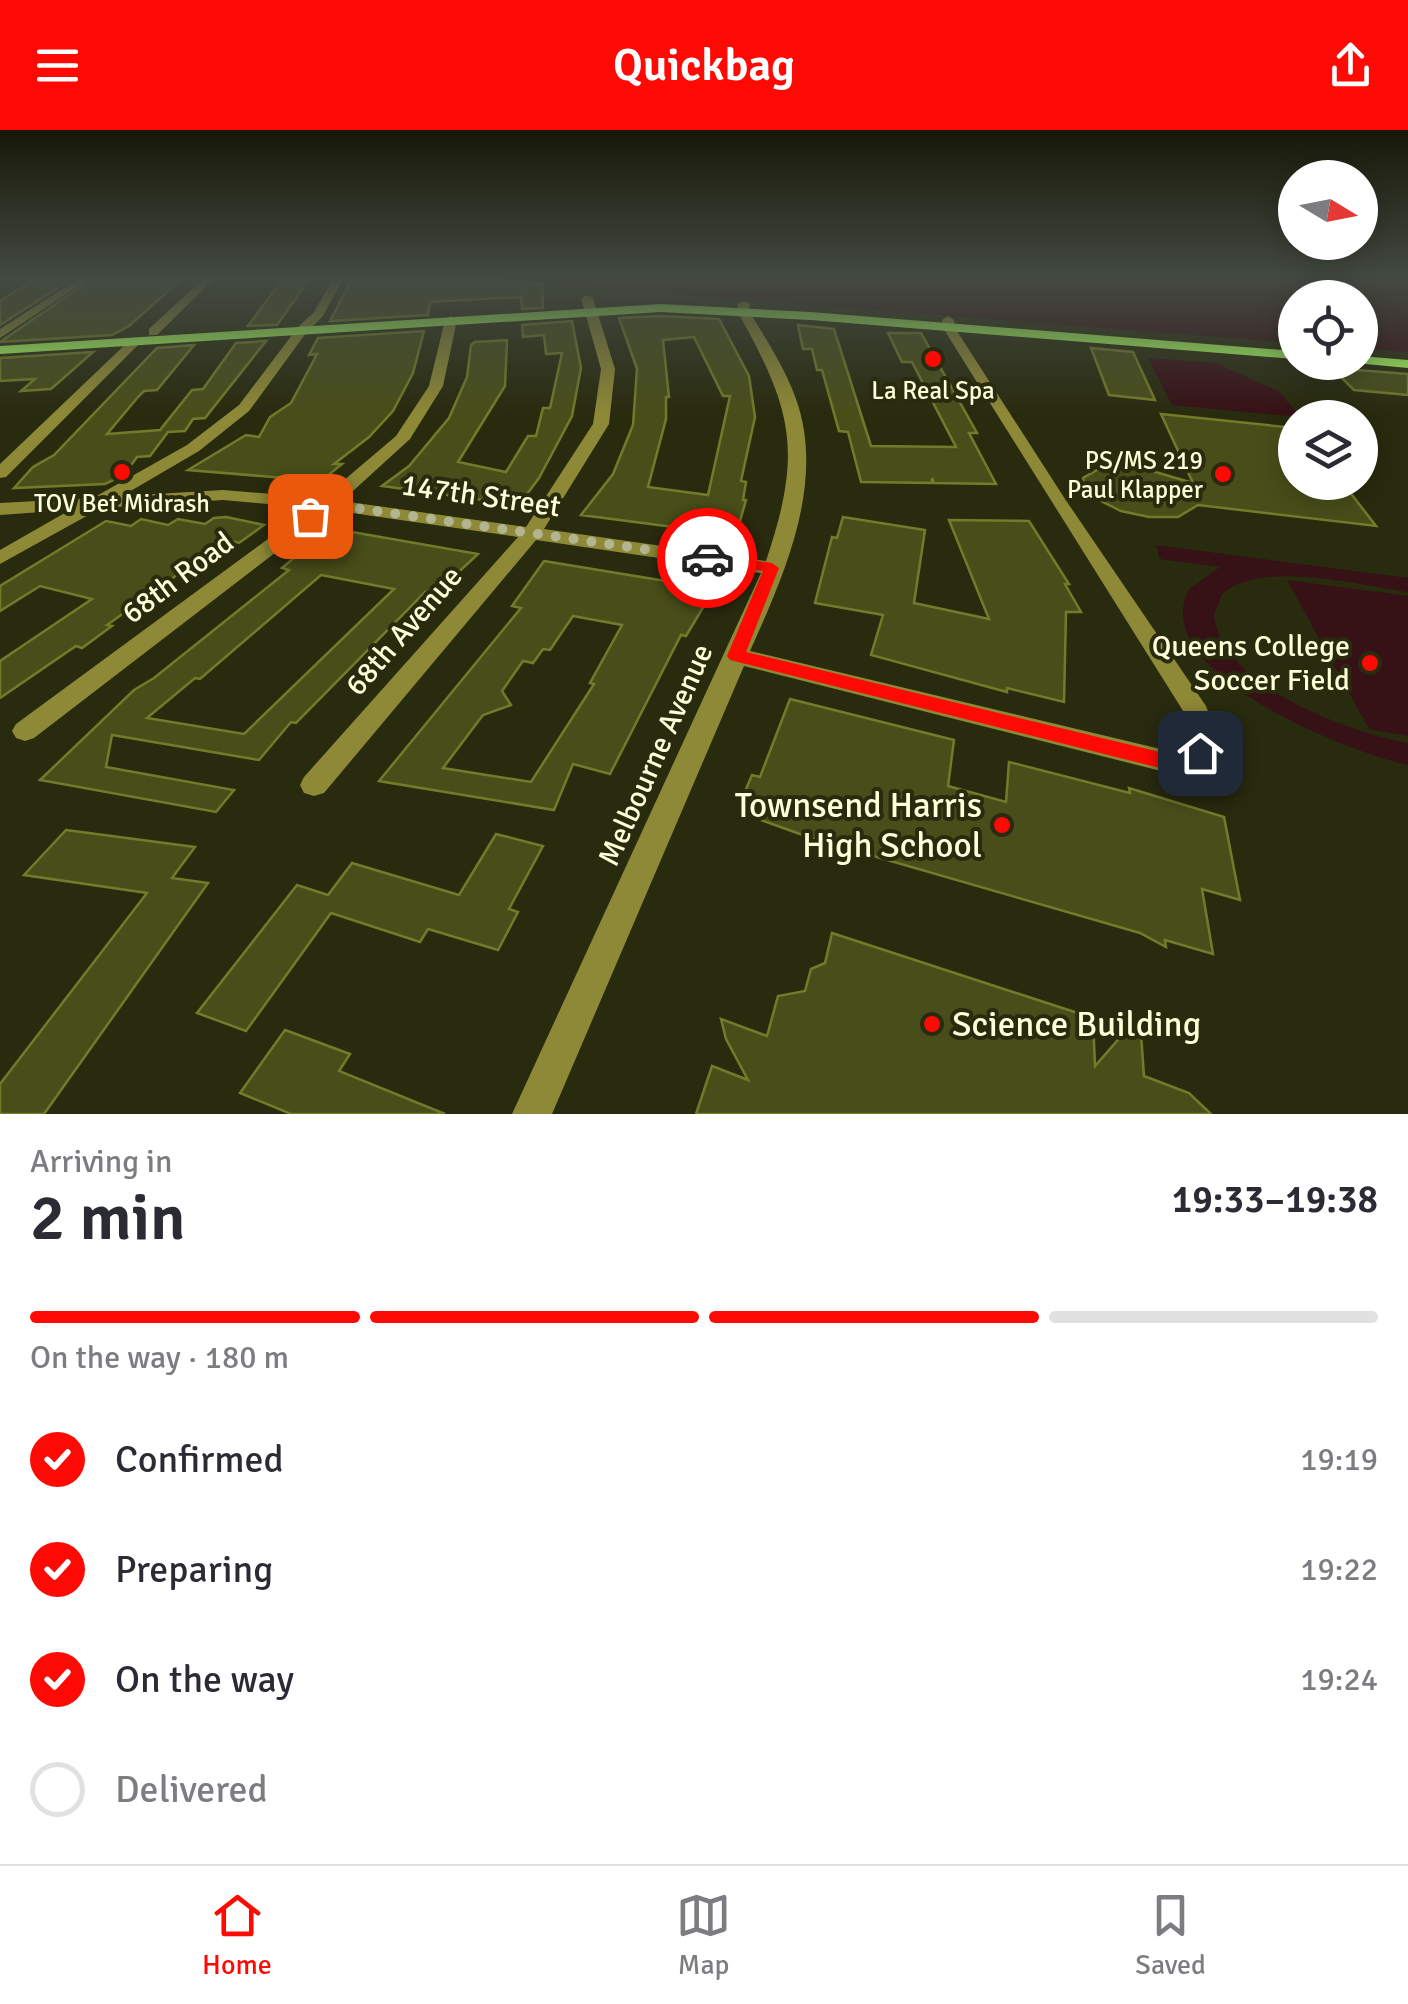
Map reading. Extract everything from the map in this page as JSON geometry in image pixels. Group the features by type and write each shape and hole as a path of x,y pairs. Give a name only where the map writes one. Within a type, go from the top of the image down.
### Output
{"main road":[{"path":"0,350 346,323"},
{"path":"0,338 380,323"},
{"path":"934,323 1278,351"},
{"path":"1378,358 1408,361"}],"street":[{"path":"0,338 21,323"},
{"path":"153,332 163,323"},
{"path":"0,558 192,448 244,408 310,323"},
{"name":"68th Road","path":"25,731 326,504 402,438 436,386 449,323"},
{"name":"68th Avenue","path":"314,785 532,533 572,476 600,424 608,370 595,323"},
{"name":"Melbourne Avenue","path":"532,1114 736,656 772,568 796,490 798,461 792,402 778,366 752,323"},
{"path":"736,656 1168,762 1187,761 1200,753 1204,736 1197,713 1056,500 948,324"},
{"path":"0,473 136,341"},
{"name":"147th Street","path":"0,509 223,495 326,504 772,568"}],"shaded area":[{"path":"1038,323 1278,323 1278,342"},
{"path":"1378,323 1408,323 1408,352 1378,350"},
{"path":"1148,358 1216,363 1280,392 1286,400 1278,400 1278,415 1172,405"},
{"path":"1156,545 1408,578 1408,592 1312,577 1262,578 1222,594 1214,615 1222,641 1239,664 1263,684 1322,716 1408,743 1408,765 1302,726 1224,678 1197,650 1183,620 1189,589 1220,567 1160,559"},
{"name":"Queens College Soccer Field","path":"1287,580 1408,596 1408,736 1369,729"}],"building":[{"path":"28,323 132,323 112,335 0,342"},
{"path":"250,323 278,323 277,325 248,326"},
{"path":"572,323 581,368 572,416 539,478 519,505 382,486 409,466 449,418 467,377 471,345 475,342 507,340 505,386 458,462 506,472 528,436 536,436 543,408 550,408 562,353 546,354 544,335 523,337 522,325"},
{"path":"621,323 721,323 749,376 755,417 741,481 746,482 746,500 736,535 581,515 613,474 633,425 637,369","holes":["694,337 723,396 730,396 708,495 648,487 669,397 663,340"]},
{"path":"798,325 834,329 871,446 956,447 912,362 902,362 888,333 921,333 977,433 969,433 996,484 934,483 932,478 932,483 861,482 848,432 839,431 822,370 817,370 812,349 803,349"},
{"path":"424,331 413,373 393,411 369,437 334,464 342,464 321,481 188,470 246,435 259,437 270,417 291,403 317,354 309,355 318,338"},
{"path":"266,341 205,418 193,419 185,431 168,432 150,456 137,457 124,475 105,484 14,488 33,467 54,455 157,348 194,345 157,390 144,391 107,434 160,430 192,390 203,389 236,343"},
{"path":"1091,348 1133,352 1155,400 1109,395"},
{"path":"93,352 51,389 21,391 35,379 0,381 0,358"},
{"path":"1378,372 1408,374 1408,395 1354,390 1344,380 1378,380"},
{"path":"1161,414 1278,426 1278,500 1356,500 1376,526 1198,505 1178,517 1149,517 1121,511 1093,497 1085,489 1083,478 1104,466 1142,468 1193,483"},
{"path":"226,517 264,525 239,543 232,541 196,567 191,565 107,625 112,626 82,648 76,646 0,698 0,661 92,599 40,586 0,611 0,586 106,521 131,526 141,519 168,525 178,519 205,524"},
{"path":"843,517 925,530 914,603 989,619 949,520 1029,521 1069,584 1065,584 1081,612 1066,612 1064,702 1007,688 1007,692 871,655 883,615 815,603 832,537 837,538"},
{"path":"329,528 478,554 435,594 425,592 296,723 291,722 259,760 112,735 106,767 234,790 216,812 40,780 134,690 289,570 282,568","holes":["321,575 394,589 244,734 147,718 195,678 200,679"]},
{"path":"544,561 714,589 686,636 681,635 610,774 573,764 554,810 379,781 521,608 512,606","holes":["573,616 622,625 590,683 594,684 531,782 443,768 483,715 511,705 502,691 523,661 533,663 543,649 550,650"]},
{"name":"Townsend Harris High School","path":"790,699 954,740 948,786 1006,802 1009,762 1130,793 1129,788 1224,817 1240,900 1202,889 1213,954 1165,940 1166,947 1140,933 761,820 765,811 740,803 752,775 760,777"},
{"path":"66,830 195,847 172,878 208,883 44,1114 0,1114 0,1084 147,893 24,875"},
{"path":"496,834 543,846 509,909 518,912 498,950 428,929 420,942 331,913 246,1031 197,1013 297,885 328,895 352,863 459,895"},
{"name":"Science Building","path":"832,933 1093,1018 1095,1066 1123,1034 1141,1034 1144,1076 1189,1093 1211,1114 696,1114 712,1066 748,1080 726,1039 721,1019 767,1036 778,996 805,991 811,969 825,963"},
{"path":"285,1030 350,1054 339,1071 445,1114 291,1114 240,1093"}],"way so far":[{"path":"310,516 326,504 707,558"}],"place":[{"name":"La Real Spa","path":"933,359"},
{"name":"TOV Bet Midrash","path":"122,472"},
{"name":"PS/MS 219 Paul Klapper","path":"1223,474"},
{"name":"Queens College Soccer Field","path":"1370,663"},
{"name":"Townsend Harris High School","path":"1002,825"},
{"name":"Science Building","path":"932,1024"}],"route":[{"path":"707,558 772,568 736,656 1168,762 1187,761 1200,753"}]}
